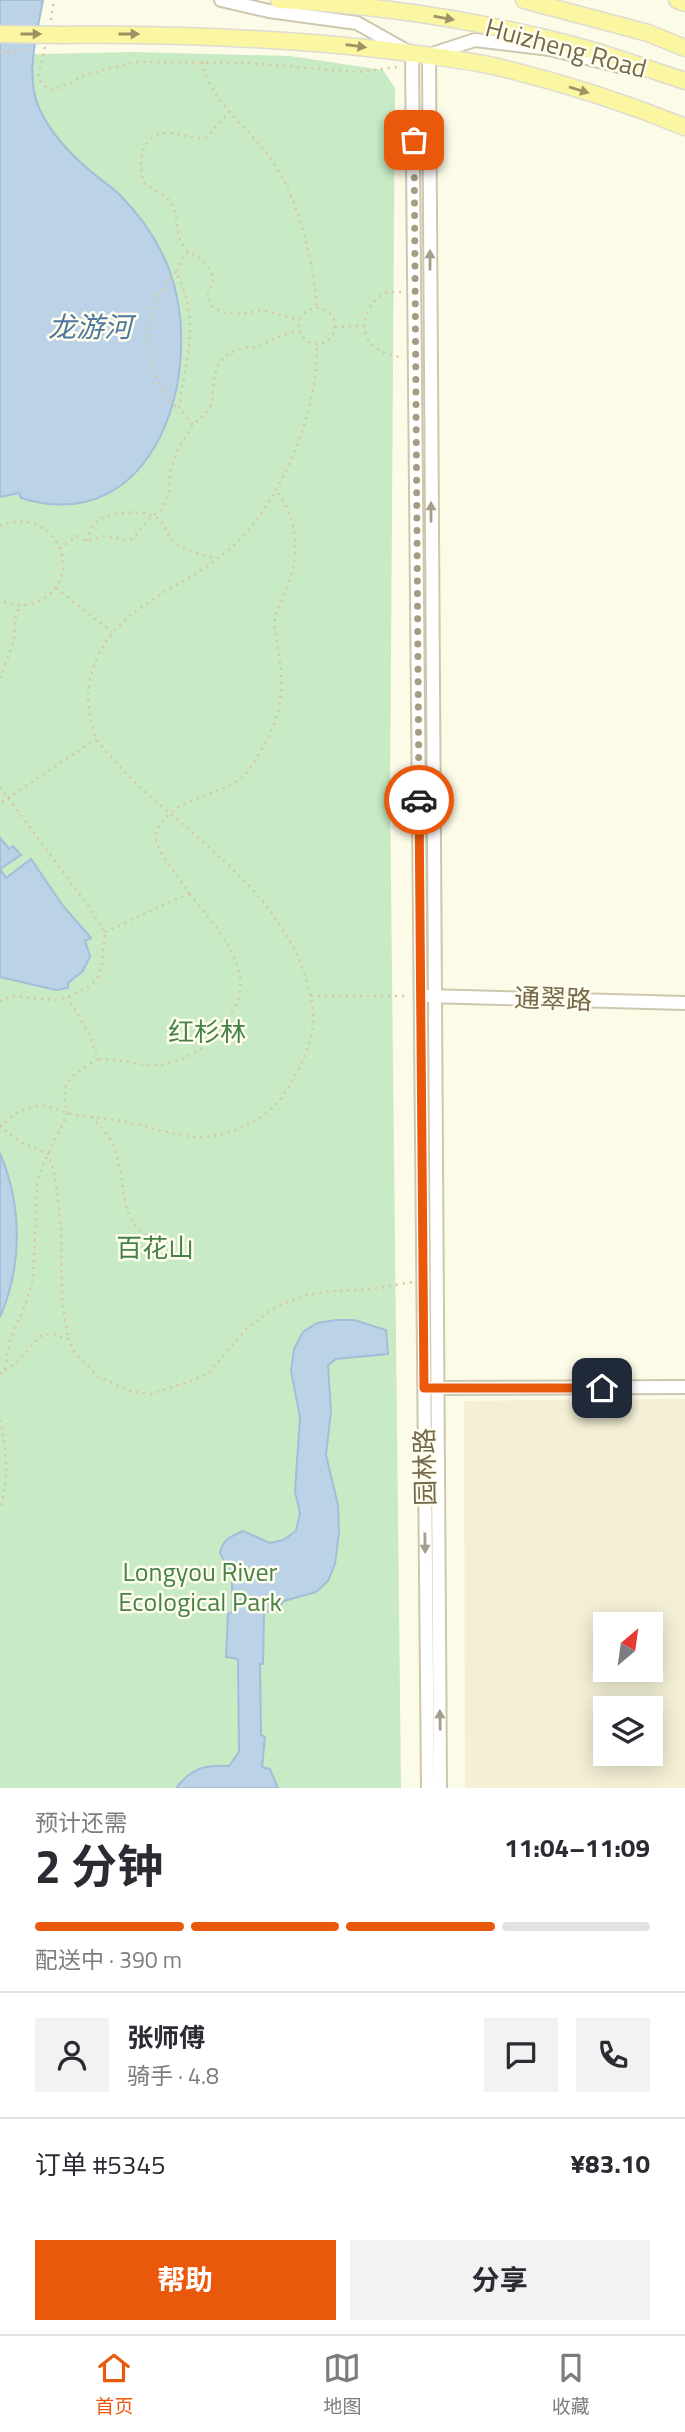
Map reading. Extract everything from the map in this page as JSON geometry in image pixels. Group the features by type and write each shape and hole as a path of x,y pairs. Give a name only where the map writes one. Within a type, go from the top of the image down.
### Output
{"main road":[{"name":"Huizheng Road","path":"279,0 389,9 474,23 575,46 685,82"},
{"name":"Huizheng Road","path":"524,0 552,3 648,33 685,48"},
{"path":"677,0 685,3"},
{"path":"0,34 58,41 159,34 352,45 418,58 492,66 580,90 685,127"}],"street":[{"path":"221,0 269,11 357,23 418,58 475,40 550,49 685,82"},
{"name":"园林路","path":"418,58 416,358 427,996 424,1280 430,1388 440,1788"},
{"name":"园林路","path":"418,58 430,1388 428,1788"},
{"name":"通翠路","path":"427,996 685,1003"},
{"path":"430,1388 685,1387"}],"path":[{"path":"51,21 54,0"},
{"path":"0,52 58,41"},
{"path":"46,43 38,77 43,85 52,90 84,75 138,62 286,65 357,72 418,58"},
{"path":"203,62 204,72 219,97 265,151 283,180 304,236 315,282 317,307"},
{"path":"230,111 206,138 191,139 165,133 152,138 145,145 139,170 144,183 165,196 173,205 176,234 188,252 200,257 208,266 214,278 208,294 209,305 222,312 241,314 262,310 299,320"},
{"path":"188,252 158,295 148,340 152,363 163,393 193,425"},
{"path":"176,272 188,307 191,339 179,408"},
{"path":"416,290 383,293 368,311 364,325 366,335 381,353 390,357 416,358"},
{"path":"317,307 328,312 335,321 335,332 328,341 317,345 306,341 299,331 299,320 306,311 317,307"},
{"path":"335,327 364,325"},
{"path":"61,549 77,536 87,541 104,536 128,540 134,538 146,521 162,509 169,493 170,472 177,451 193,425 212,404 214,377 219,363 242,348 257,347 299,331"},
{"path":"48,1153 31,1148 10,1136 0,1126 13,1114 36,1106 47,1106 68,1113 197,1137 220,1134 255,1123 279,1102 310,1042 314,1021 305,974 275,915 226,863 137,786 96,739 89,713 88,692 98,656 112,632 131,613 237,543 275,489 306,425 318,369 317,345"},
{"path":"5,1370 10,1340 26,1306 33,1279 37,1184 41,1169 68,1113 63,1098 68,1079 98,1059 115,1058 144,1066 168,1064 200,1050 213,1041 238,1000 241,989 240,973 235,958 177,873 159,852 155,842 156,832 170,814 228,786 245,774 268,740 279,715 281,673 275,620 293,568 295,534 286,502 275,489"},
{"path":"87,541 97,521 117,513 128,512 155,516 162,522 173,542 216,559"},
{"path":"0,526 15,521 30,522 43,527 54,537 61,549 63,562 55,588 46,597 34,604 20,606 0,600"},
{"path":"55,588 112,632"},
{"path":"0,678 14,640 15,620 20,606"},
{"path":"2,802 96,739"},
{"path":"0,787 105,932 102,966 97,979 88,986 68,997 55,1000 12,996 0,1001"},
{"path":"105,932 189,893"},
{"path":"311,996 427,996"},
{"path":"68,997 89,1034 98,1059"},
{"path":"92,1116 112,1142 131,1222 155,1242 176,1249"},
{"path":"48,1153 55,1176 61,1225 62,1299 68,1339 75,1353 98,1376 129,1391 151,1394 209,1372 247,1328 277,1306 306,1295 365,1290 424,1280"},
{"path":"0,1374 17,1362 42,1335 54,1334 68,1339"},
{"path":"0,1420 6,1464 6,1491 0,1509"}],"shaded area":[{"path":"685,1399 685,1788 465,1788 464,1401"}],"green space":[{"name":"Longyou River Ecological Park","path":"132,52 290,56 383,70 395,88 390,793 401,1788 0,1788 0,55"}],"water":[{"name":"龙游河","path":"0,0 43,0 32,70 35,97 40,110 63,145 119,194 148,229 169,269 179,310 181,353 174,397 160,437 137,471 106,494 68,504 21,498 19,493 0,497"},
{"path":"0,838 9,849 13,846 21,855 0,869"},
{"path":"31,859 63,906 91,938 85,941 90,956 83,971 68,983 68,988 56,990 0,977 0,869 6,878"},
{"path":"0,1153 13,1194 17,1235 13,1276 0,1317"},
{"path":"354,1320 386,1330 388,1354 336,1359 328,1365 331,1411 326,1455 338,1505 339,1532 335,1564 328,1581 316,1592 284,1601 276,1611 264,1612 263,1664 260,1664 261,1735 265,1737 262,1767 270,1769 278,1788 176,1788 187,1776 199,1769 229,1766 239,1752 238,1659 226,1657 228,1614 232,1612 232,1574 220,1553 221,1548 225,1541 243,1531 270,1543 283,1540 296,1531 300,1513 295,1492 300,1417 291,1371 294,1349 303,1332 317,1323"}],"way so far":[{"path":"414,140 419,800"}],"route":[{"path":"419,800 424,1388 602,1388"}],"park label":[{"name":"红杉林","path":"207,1032"},
{"name":"百花山","path":"155,1248"}]}
